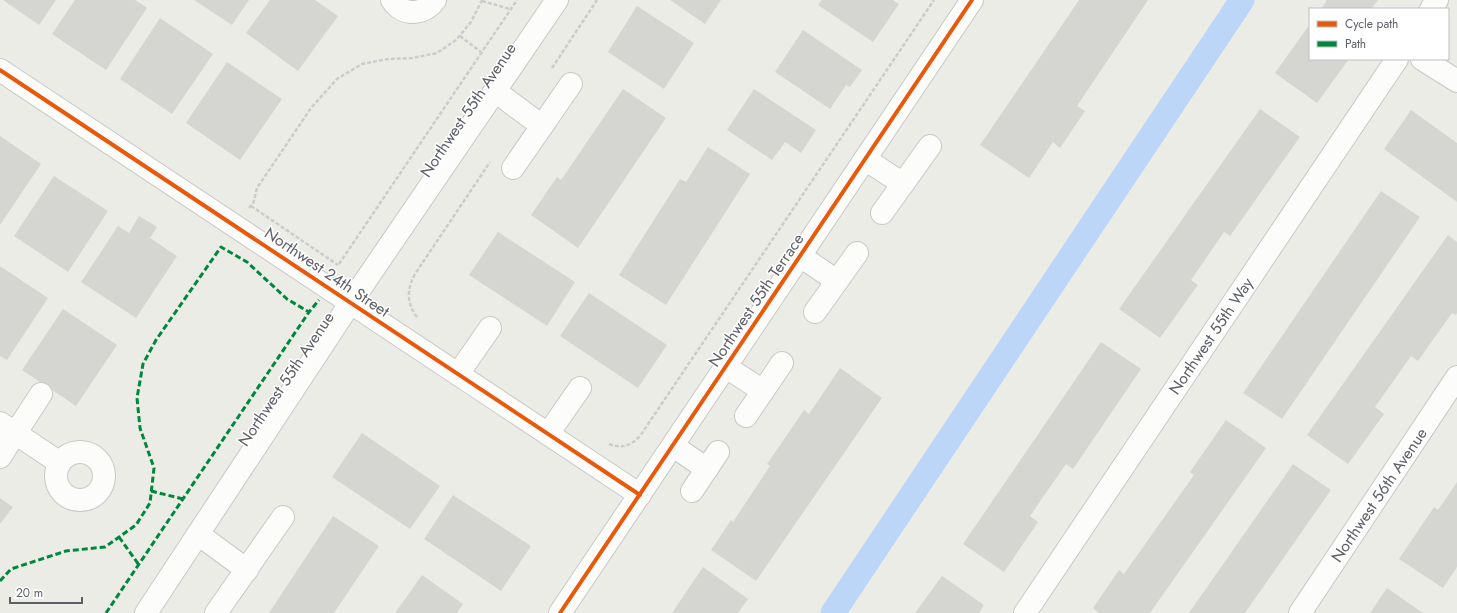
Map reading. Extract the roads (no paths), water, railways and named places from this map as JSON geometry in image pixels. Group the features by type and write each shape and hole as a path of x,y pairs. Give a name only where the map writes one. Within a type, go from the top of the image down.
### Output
{"street":[{"path":"392,0 400,9 415,13 430,7 435,0"},
{"name":"Northwest 55th Avenue","path":"146,613 351,302 557,0"},
{"name":"Northwest 55th Terrace","path":"560,613 972,0"},
{"name":"Northwest 55th Way","path":"1025,613 1396,60"},
{"path":"1424,60 1457,81"},
{"name":"Northwest 24th Street","path":"0,70 640,494"},
{"path":"513,168 571,84"},
{"path":"495,91 542,126"},
{"path":"882,213 930,146"},
{"path":"865,159 903,184"},
{"path":"815,312 857,253"},
{"path":"800,256 837,281"},
{"path":"458,374 490,328"},
{"path":"746,416 782,363"},
{"path":"726,367 763,391"},
{"name":"Northwest 56th Avenue","path":"1300,613 1457,377"},
{"path":"548,434 580,388"},
{"path":"0,457 8,428 41,394"},
{"path":"8,428 60,463"},
{"path":"672,446 712,461 692,491"},
{"path":"216,613 283,517"},
{"path":"198,534 247,570"}],"waterway":[{"path":"833,613 1242,0"}]}
